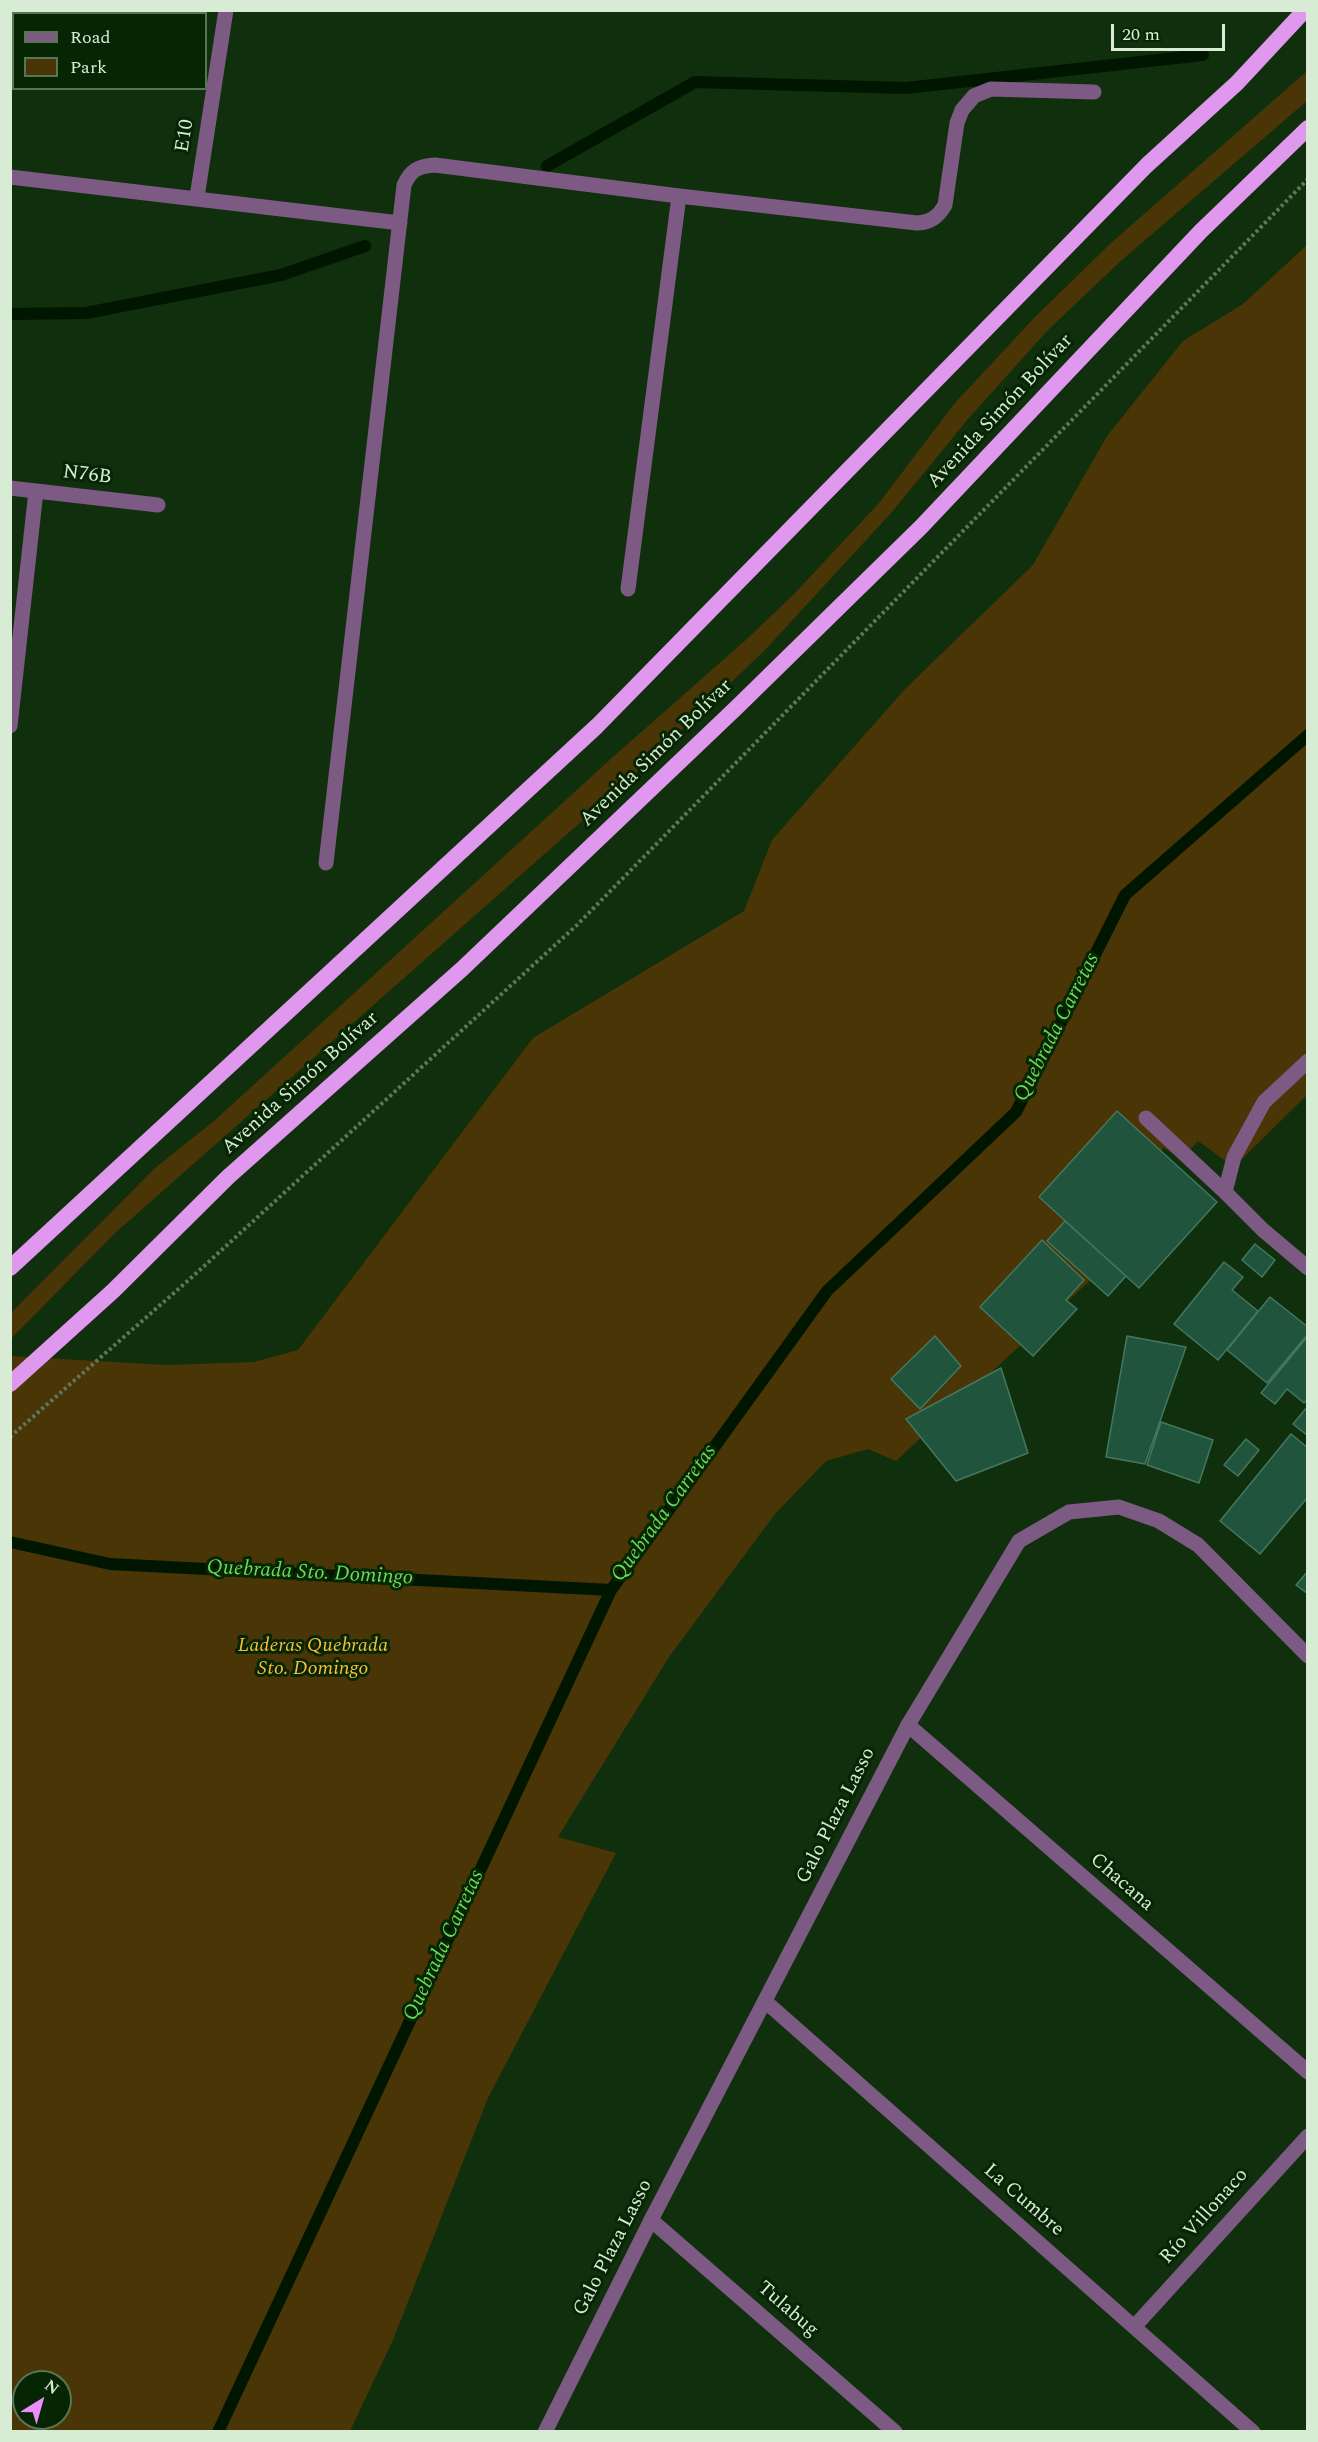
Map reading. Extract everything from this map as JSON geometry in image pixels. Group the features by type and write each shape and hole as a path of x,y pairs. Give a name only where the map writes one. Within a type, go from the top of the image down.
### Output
{"highway":[{"path":"10,1268 597,726 1147,165 1237,83 1305,10"},
{"name":"Avenida Simón Bolívar","path":"10,1384 113,1291 228,1177 471,961 736,708 921,527 1201,231 1308,128"}],"street":[{"name":"E10","path":"197,197 226,10"},
{"path":"327,863 404,185 410,173 421,166 435,165 679,196 917,223 928,222 939,216 945,205 957,123 962,110 974,96 991,89 1094,92"},
{"path":"10,177 197,197 400,223"},
{"path":"628,589 679,196"},
{"name":"N76B","path":"10,488 158,506"},
{"path":"10,726 36,491"},
{"path":"1225,1192 1234,1157 1263,1102 1308,1061"},
{"path":"1146,1118 1263,1230 1308,1268"},
{"name":"Galo Plaza Lasso","path":"545,2432 651,2220 908,1725 1019,1541 1070,1512 1119,1507 1159,1521 1198,1545 1308,1656"},
{"name":"Chacana","path":"908,1725 1308,2072"},
{"name":"La Cumbre","path":"766,2002 1253,2432"},
{"name":"Río Villonaco","path":"1134,2327 1308,2136"},
{"name":"Tulabug","path":"651,2220 896,2432"}],"path":[{"path":"10,1437 190,1278 577,925 1308,179"}],"green space":[{"path":"1307,71 1307,101 1123,259 1049,329 968,419 892,512 765,650 633,776 114,1234 11,1339 11,1313 155,1168 214,1121 614,756 748,638 794,594 879,503 954,404 1035,317 1111,243"},
{"name":"Laderas Quebrada Sto. Domingo","path":"1307,245 1307,1095 1234,1167 1198,1141 1181,1159 1164,1148 1067,1234 1098,1273 896,1461 868,1449 826,1461 775,1514 669,1657 558,1837 616,1853 488,2098 393,2340 350,2431 11,2431 10,1356 166,1365 254,1362 298,1350 533,1038 744,911 772,840 904,690 1033,565 1107,436 1183,341 1243,304"}],"building":[{"path":"1117,1111 1217,1202 1139,1288 1039,1197"},
{"path":"1065,1221 1126,1276 1108,1296 1047,1241"},
{"path":"1042,1240 1084,1280 1066,1300 1077,1309 1033,1356 980,1307"},
{"path":"1255,1244 1275,1260 1262,1277 1242,1260"},
{"path":"1224,1262 1243,1277 1232,1290 1258,1311 1218,1360 1174,1324"},
{"path":"1270,1297 1308,1327 1308,1334 1267,1383 1227,1350"},
{"path":"935,1336 961,1366 920,1409 891,1379"},
{"path":"1127,1336 1186,1347 1145,1464 1106,1457"},
{"path":"1308,1336 1308,1399 1304,1403 1287,1389 1275,1404 1261,1393"},
{"path":"1001,1368 1028,1453 956,1481 906,1419"},
{"path":"1308,1406 1308,1436 1293,1424"},
{"path":"1161,1422 1213,1440 1199,1483 1147,1465"},
{"path":"1291,1434 1308,1448 1308,1497 1260,1554 1220,1521"},
{"path":"1246,1439 1259,1450 1238,1476 1224,1465"},
{"path":"1308,1571 1308,1594 1296,1585"}],"waterway":[{"path":"547,166 695,82 906,88 1203,55"},
{"path":"10,314 86,313 281,275 365,246"},
{"name":"Quebrada Carretas","path":"218,2432 611,1590 827,1291 1016,1112 1125,895 1308,735"},
{"name":"Quebrada Sto. Domingo","path":"10,1542 110,1564 611,1590"}]}
